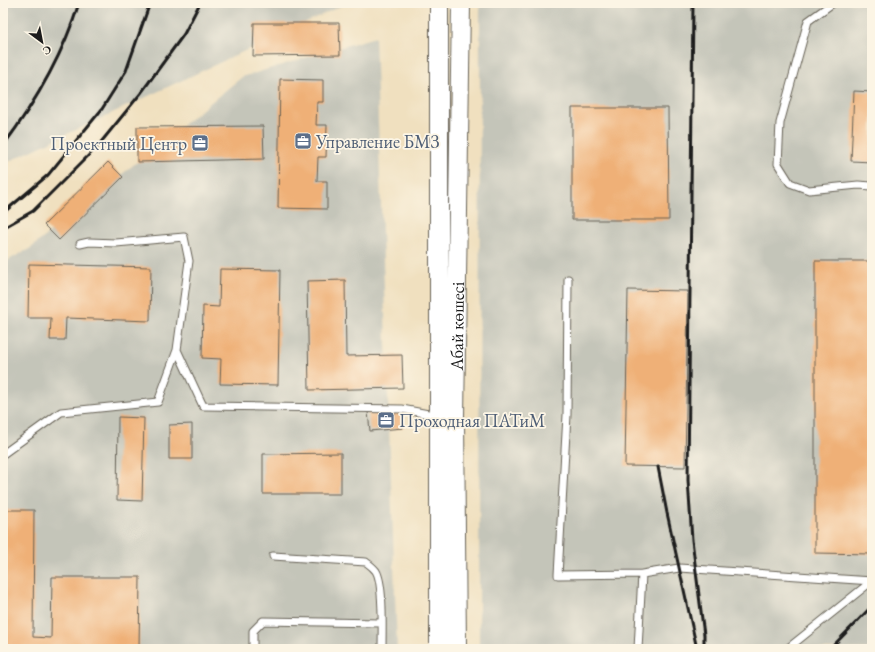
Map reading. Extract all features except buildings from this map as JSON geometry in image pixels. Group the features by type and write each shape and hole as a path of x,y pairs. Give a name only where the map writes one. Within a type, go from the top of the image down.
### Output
{"street":[{"name":"Абай көшесі","path":"439,3 448,417 457,649"},
{"name":"Абай көшесі","path":"439,649 461,3"}],"lane":[{"path":"833,3 808,21 780,123 778,164 790,183 809,190 858,185 872,186"},
{"path":"3,454 61,412 158,402 177,350 189,261 184,237 116,243 89,242 80,244"},
{"path":"568,279 567,415 558,575 642,574 679,568 872,581"},
{"path":"177,350 204,406 402,409 448,417"},
{"path":"273,556 366,562 372,566 380,583 382,649"},
{"path":"638,649 642,574"},
{"path":"787,649 872,581"},
{"path":"253,649 253,631 263,621 381,623"}],"shaded area":[{"path":"3,3 347,3 3,164"},
{"path":"480,3 872,3 872,649 479,649"},
{"path":"375,37 397,649 3,649 3,263 31,248 242,77"}],"railway":[{"path":"3,146 15,130 47,78 65,41 79,3"},
{"path":"3,213 48,175 102,109 126,71 150,3"},
{"path":"3,228 33,211 97,147 141,93 184,34 200,3"},
{"path":"693,3 688,480 692,540 704,635 704,649"},
{"path":"658,467 697,649"},
{"path":"830,649 872,606"}],"place":[{"name":"Управление БМЗ","path":"303,141"},
{"name":"Проектный Центр","path":"200,143"},
{"name":"Проходная ПАТиМ","path":"386,420"}]}
